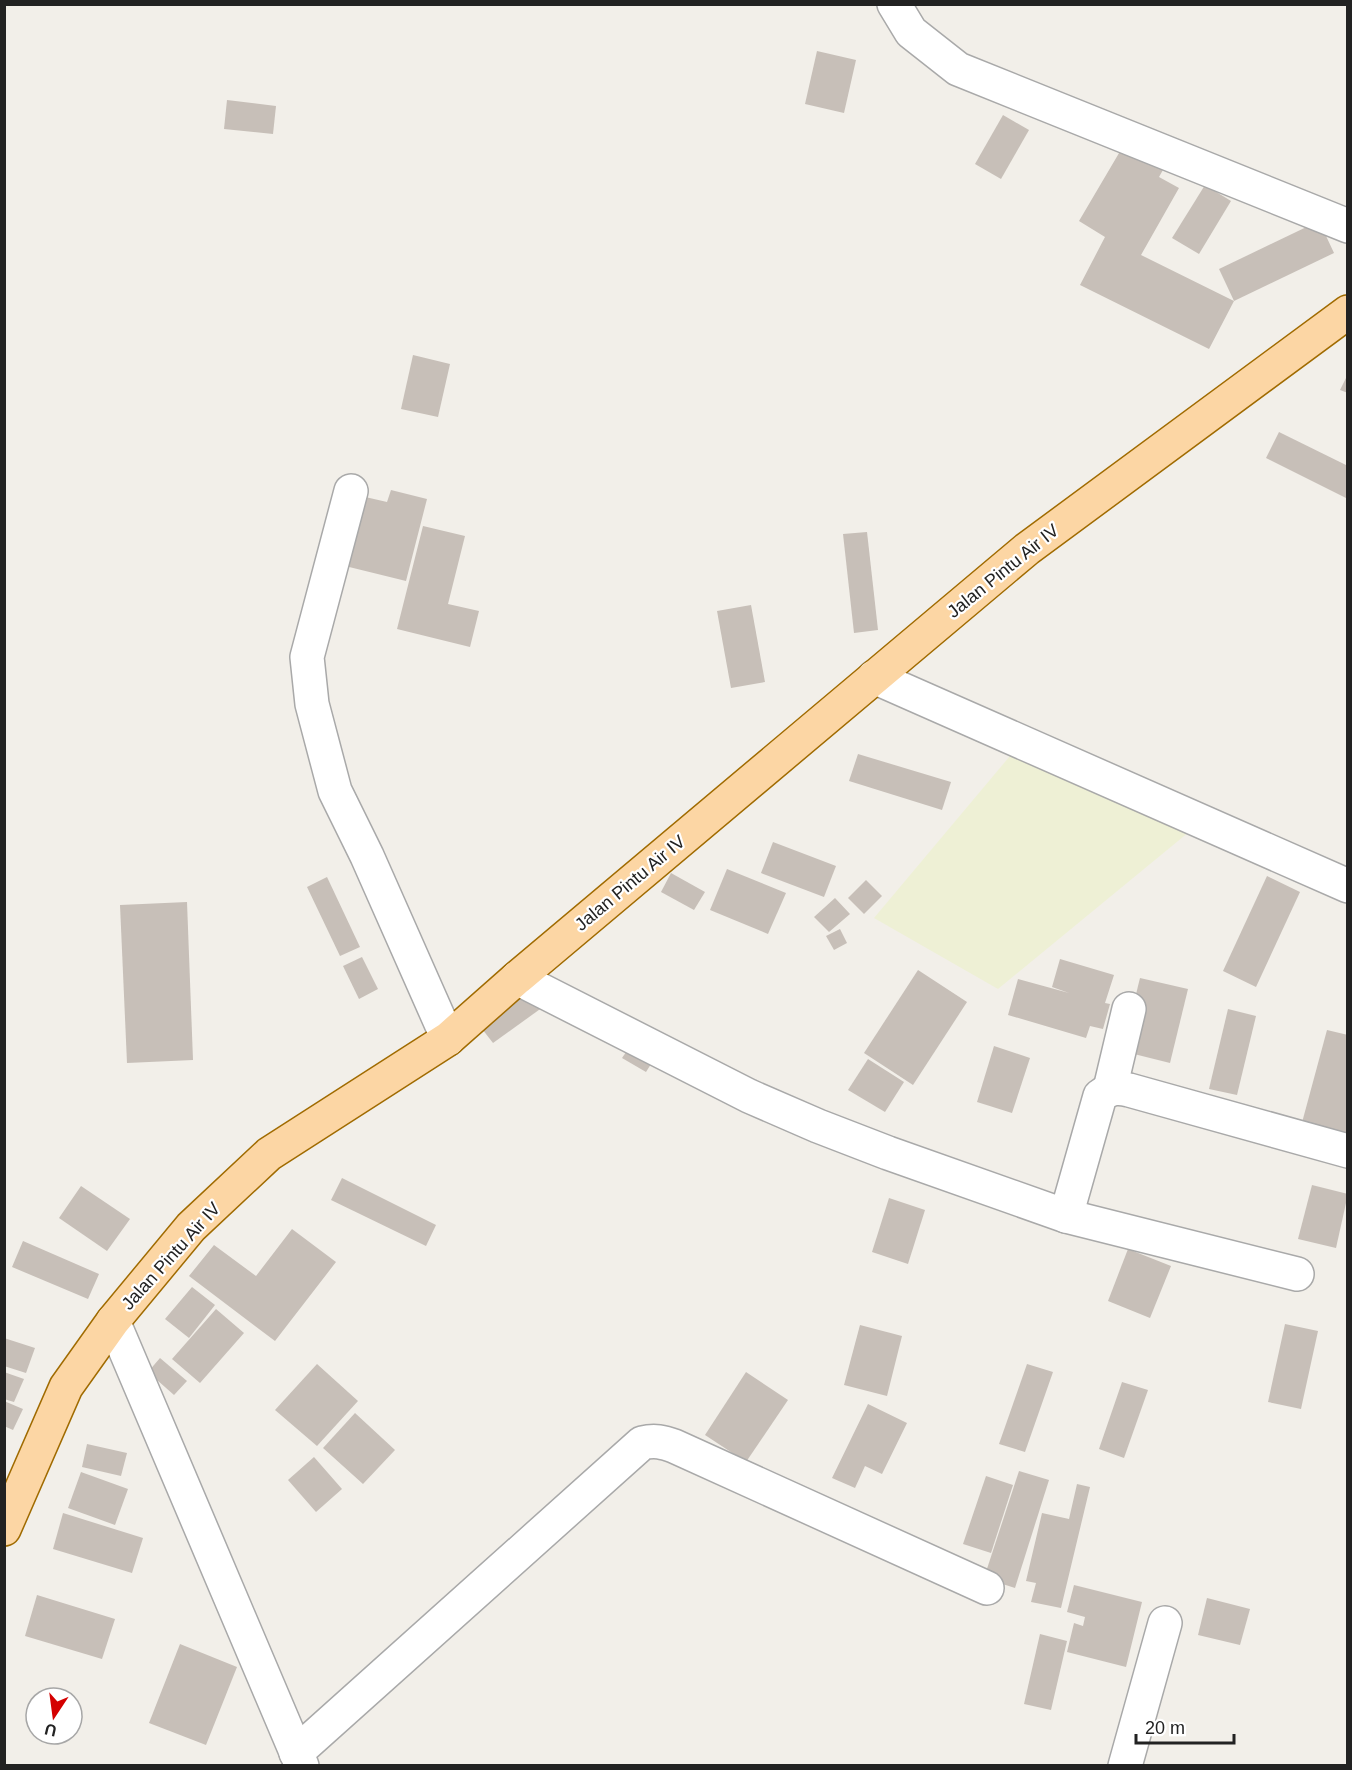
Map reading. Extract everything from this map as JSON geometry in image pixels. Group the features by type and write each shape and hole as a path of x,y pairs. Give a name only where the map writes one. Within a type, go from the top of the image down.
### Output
{"main road":[{"name":"Jalan Pintu Air IV","path":"4,1529 66,1386 113,1321 191,1227 269,1154 448,1038 1027,549 1347,312"}],"street":[{"path":"894,4 911,32 958,69 1347,226"},
{"path":"351,491 307,657 312,704 335,791 367,856 448,1038"},
{"path":"874,677 1347,886"},
{"path":"517,978 738,1090 808,1122 888,1153 1066,1216 1297,1274"},
{"path":"1110,1089 1129,1009"},
{"path":"1066,1216 1100,1096 1110,1089 1130,1090 1347,1151"},
{"path":"113,1321 299,1759 635,1448 652,1441 674,1446 987,1587"},
{"path":"1125,1766 1165,1623"}],"green space":[{"path":"1015,750 1189,832 998,989 874,918"}],"building":[{"path":"817,51 856,60 844,113 805,104"},
{"path":"227,100 276,106 273,134 224,129"},
{"path":"1003,115 1029,130 1001,179 975,164"},
{"path":"1122,148 1168,161 1159,177 1179,188 1141,255 1234,301 1209,349 1080,285 1105,237 1079,221"},
{"path":"1205,185 1231,201 1199,254 1172,238"},
{"path":"1319,221 1334,253 1234,301 1219,269"},
{"path":"413,355 450,364 438,417 401,409"},
{"path":"1348,374 1348,393 1340,390"},
{"path":"1279,432 1348,466 1348,499 1266,458"},
{"path":"391,490 427,499 406,581 337,564 361,496 387,502"},
{"path":"423,526 465,536 448,604 479,611 470,647 397,629"},
{"path":"867,532 878,630 854,633 843,534"},
{"path":"751,605 765,682 731,688 717,611"},
{"path":"858,754 951,782 942,810 849,781"},
{"path":"773,842 836,866 824,897 761,873"},
{"path":"727,869 786,893 768,934 710,910"},
{"path":"671,873 705,892 694,910 661,892"},
{"path":"1267,876 1300,892 1256,987 1223,971"},
{"path":"327,877 360,947 340,956 307,887"},
{"path":"866,880 882,896 864,914 848,898"},
{"path":"835,898 850,914 829,932 814,917"},
{"path":"187,902 193,1060 127,1063 120,905"},
{"path":"840,929 847,943 834,950 826,936"},
{"path":"362,957 378,989 359,999 343,966"},
{"path":"1060,959 1114,975 1105,1003 1110,1004 1103,1029 1090,1026 1086,1038 1008,1015 1018,979 1069,993 1052,987"},
{"path":"918,970 967,1002 913,1085 864,1053"},
{"path":"1140,978 1188,989 1170,1063 1122,1051"},
{"path":"529,989 543,1007 493,1043 479,1025"},
{"path":"1228,1009 1256,1016 1237,1095 1209,1089"},
{"path":"1327,1030 1348,1035 1348,1143 1300,1130"},
{"path":"633,1042 656,1056 646,1072 622,1058"},
{"path":"994,1046 1030,1058 1012,1113 977,1102"},
{"path":"868,1059 904,1082 885,1112 848,1090"},
{"path":"342,1178 436,1225 426,1246 331,1200"},
{"path":"1312,1185 1348,1194 1336,1248 1298,1239"},
{"path":"81,1186 130,1219 107,1251 59,1218"},
{"path":"889,1198 925,1210 908,1264 872,1252"},
{"path":"292,1229 336,1262 275,1341 189,1276 214,1245 256,1276"},
{"path":"23,1241 99,1274 88,1299 12,1267"},
{"path":"1128,1249 1171,1266 1150,1318 1108,1301"},
{"path":"192,1287 215,1305 189,1338 165,1319"},
{"path":"216,1309 244,1333 200,1383 172,1359"},
{"path":"1285,1324 1318,1331 1301,1409 1268,1402"},
{"path":"860,1325 902,1336 887,1396 844,1385"},
{"path":"4,1338 35,1348 26,1373 4,1366"},
{"path":"160,1358 187,1381 174,1395 148,1372"},
{"path":"317,1364 358,1401 317,1446 275,1410"},
{"path":"1027,1364 1053,1372 1025,1452 999,1444"},
{"path":"4,1372 24,1379 14,1402 4,1399"},
{"path":"746,1372 788,1400 746,1462 705,1435"},
{"path":"1122,1382 1148,1390 1124,1458 1099,1449"},
{"path":"4,1401 23,1409 13,1430 4,1426"},
{"path":"868,1404 907,1423 882,1474 865,1466 855,1488 832,1478"},
{"path":"355,1413 395,1450 363,1484 323,1448"},
{"path":"87,1444 127,1453 121,1476 82,1467"},
{"path":"314,1457 342,1489 316,1512 288,1480"},
{"path":"1019,1471 1049,1480 1015,1588 984,1578"},
{"path":"81,1472 128,1489 115,1525 68,1508"},
{"path":"986,1476 1013,1485 991,1553 963,1544"},
{"path":"1077,1484 1090,1487 1061,1608 1031,1602 1036,1583 1026,1581 1042,1513 1069,1519"},
{"path":"63,1513 143,1538 132,1573 53,1549"},
{"path":"1074,1585 1142,1602 1126,1667 1067,1652 1074,1623 1083,1626 1085,1617 1067,1612"},
{"path":"37,1595 115,1619 102,1659 25,1636"},
{"path":"1207,1598 1250,1609 1240,1645 1198,1635"},
{"path":"1040,1634 1067,1641 1051,1710 1024,1704"},
{"path":"180,1644 237,1667 206,1745 149,1723"}]}
